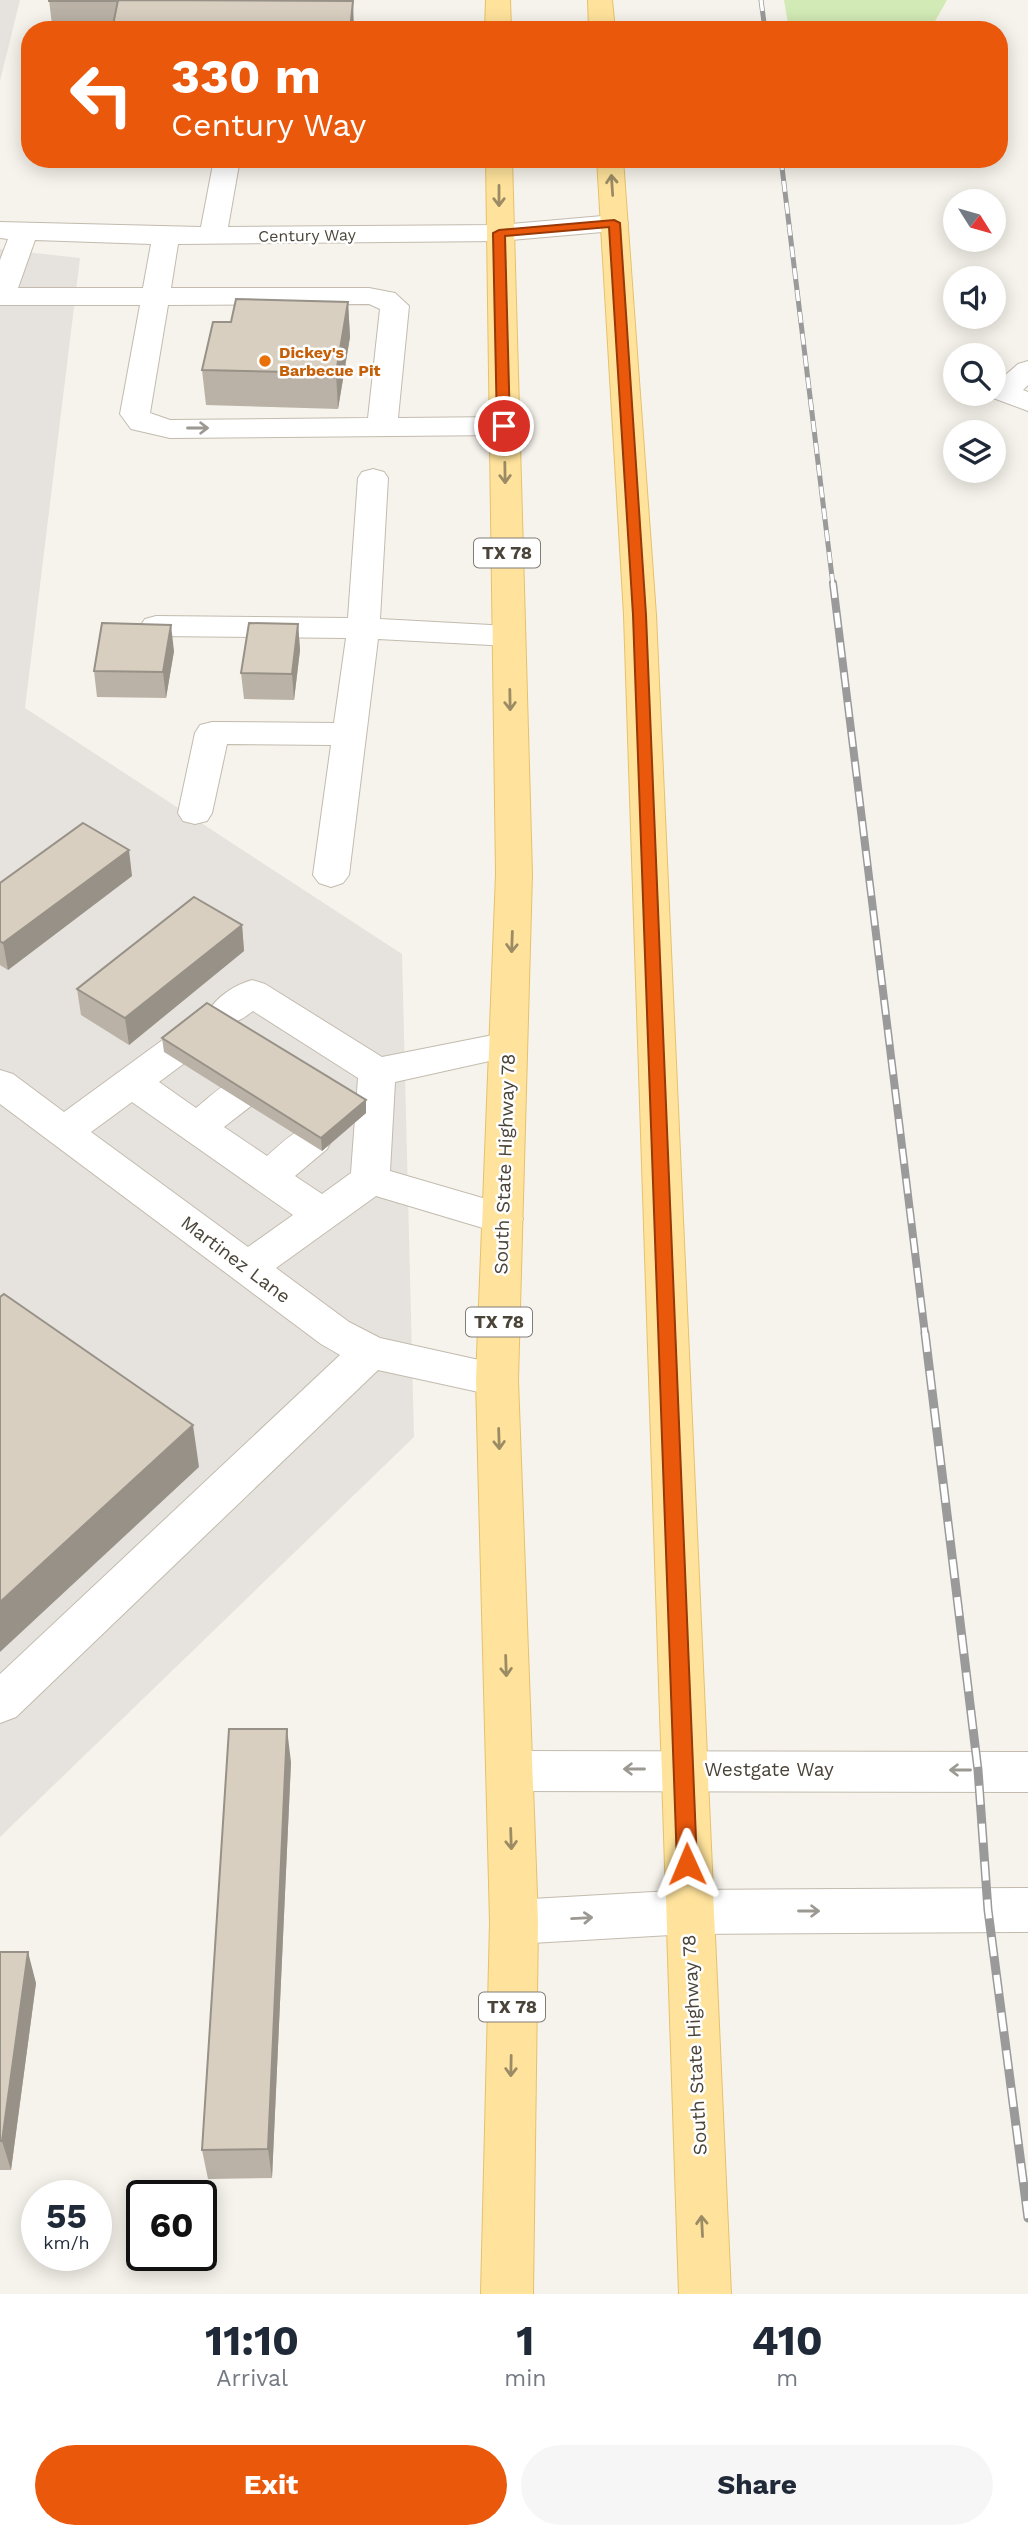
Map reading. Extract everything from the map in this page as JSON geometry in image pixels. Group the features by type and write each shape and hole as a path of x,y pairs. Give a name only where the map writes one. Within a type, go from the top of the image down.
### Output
{"main road":[{"path":"498,0 498,21"},
{"path":"600,0 601,21"},
{"name":"South State Highway 78","path":"499,168 514,874 497,1380 514,1922 507,2294"},
{"name":"South State Highway 78","path":"611,168 640,615 685,1769 688,1912 705,2294"}],"street":[{"path":"213,236 225,168"},
{"name":"Century Way","path":"12,231 166,236 499,233 614,223"},
{"path":"12,231 0,298 369,296 385,299 395,306 382,427"},
{"path":"166,236 135,414 142,423 170,429 504,426"},
{"path":"1028,369 1003,392 1028,402"},
{"path":"331,875 363,628 373,478"},
{"path":"156,626 363,628 509,636"},
{"path":"195,813 212,733 349,734"},
{"path":"226,1012 252,993 302,1045 370,1088 508,1045"},
{"path":"64,1132 177,1049"},
{"path":"132,1083 321,1214"},
{"name":"Martinez Lane","path":"0,1084 335,1334 370,1352 497,1380"},
{"path":"197,1127 247,1088"},
{"path":"370,1088 370,1180"},
{"path":"268,1177 313,1139"},
{"path":"370,1180 503,1219"},
{"path":"247,1268 370,1180"},
{"path":"0,1703 370,1352"},
{"name":"Westgate Way","path":"509,1770 1028,1772"},
{"path":"514,1922 688,1912 1028,1910"}],"shaded area":[{"path":"0,0 20,0 0,81"},
{"path":"0,249 80,258 25,708 402,954 414,1437 0,1837"}],"green space":[{"path":"784,0 947,0 935,21 788,21"}],"building":[{"path":"118,0 118,1 49,1"},
{"path":"118,0 353,1 351,21 114,21"},
{"path":"236,299 348,302 336,373 202,370 213,322 231,322"},
{"path":"102,623 171,625 163,672 94,671"},
{"path":"249,623 298,624 292,674 241,673"},
{"path":"83,823 129,850 3,943 0,941 0,883"},
{"path":"194,897 242,925 125,1018 77,989"},
{"path":"207,1003 366,1100 321,1138 162,1038"},
{"path":"4,1294 193,1425 0,1602 0,1297"},
{"path":"229,1729 287,1729 268,2149 202,2150"},
{"path":"0,1952 28,1952 2,2141 0,2141"}],"railway":[{"path":"761,0 764,21"},
{"path":"782,168 833,585"},
{"path":"833,583 925,1334"},
{"path":"925,1333 978,1770 988,1910 1028,2218"}],"place":[{"name":"Dickey's Barbecue Pit","path":"265,361"}],"route":[{"path":"504,426 499,233 614,223 640,615 687,1864"}]}
